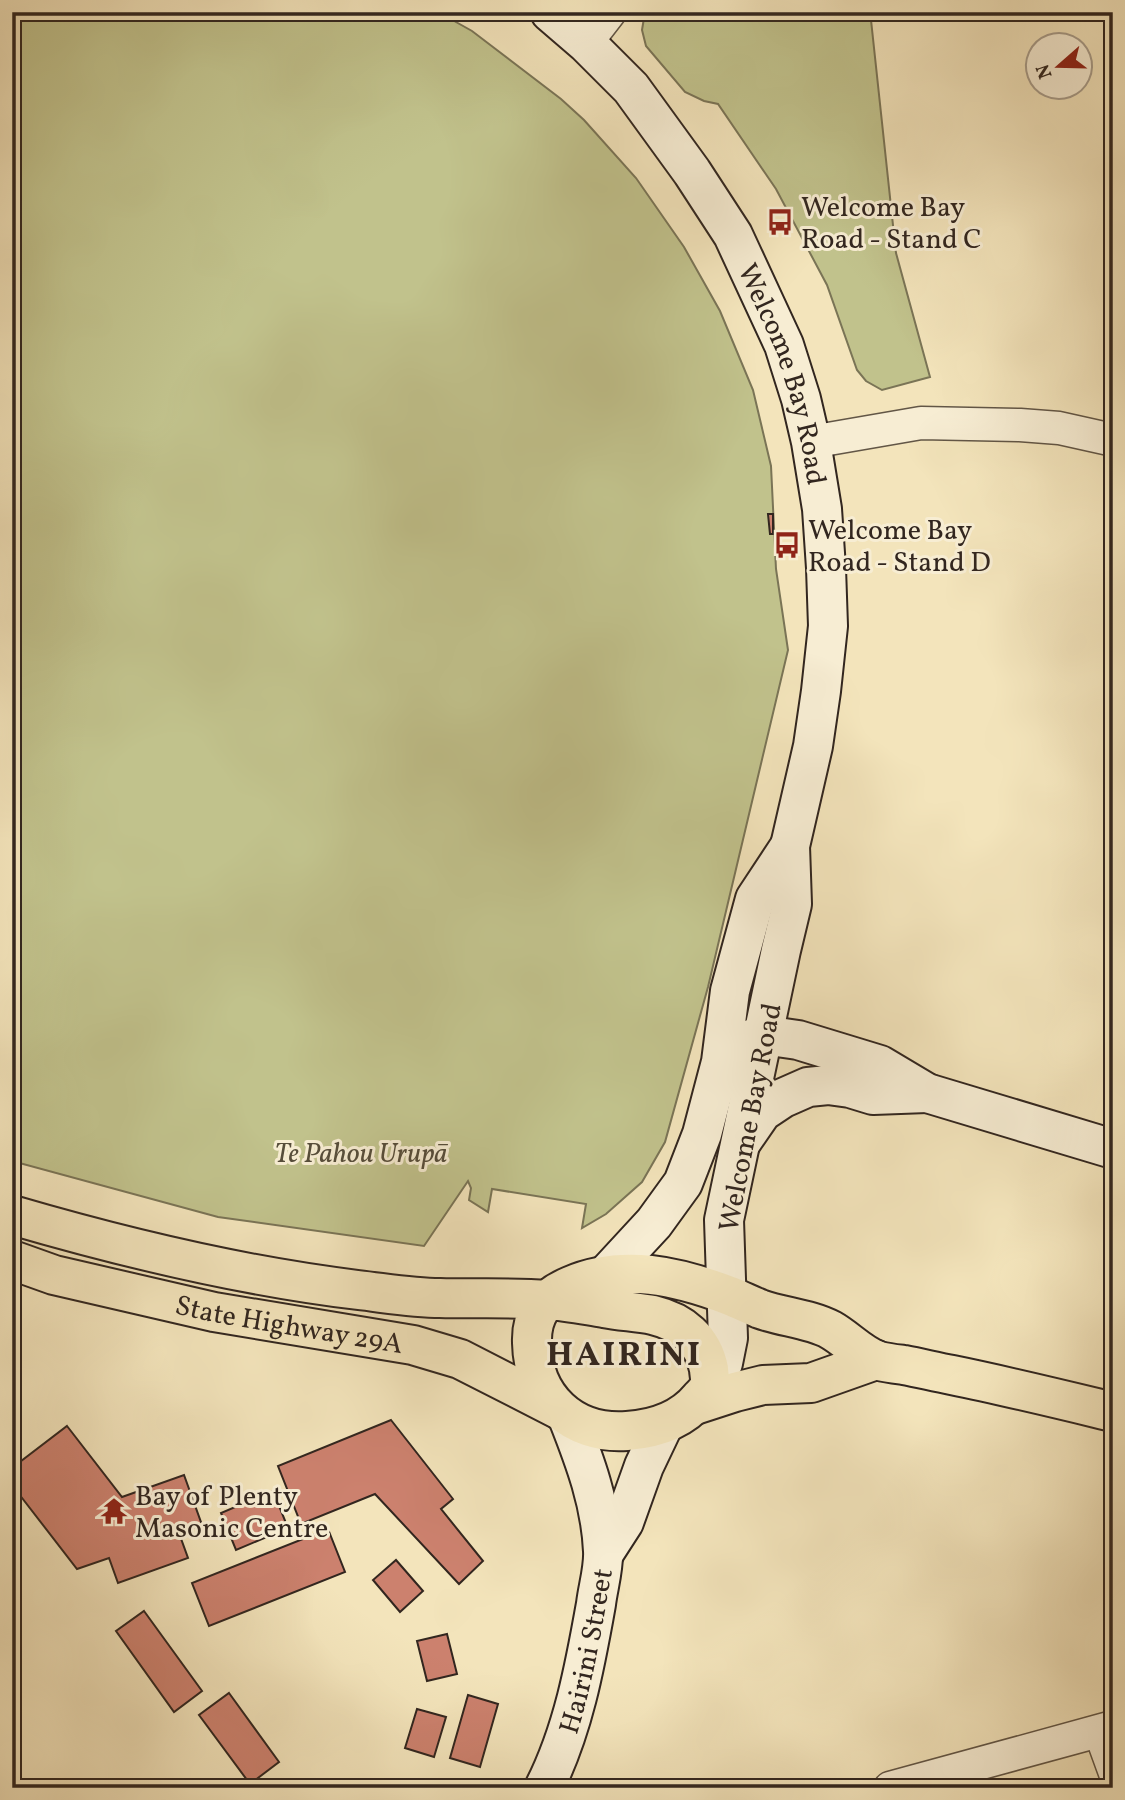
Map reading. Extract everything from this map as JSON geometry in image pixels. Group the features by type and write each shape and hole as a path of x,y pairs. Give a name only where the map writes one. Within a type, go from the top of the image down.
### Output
{"highway":[{"name":"State Highway 29A","path":"12,1215 85,1236 229,1269 355,1290 438,1298 546,1300"},
{"name":"State Highway 29A","path":"12,1260 54,1275 214,1312 413,1345 468,1363 563,1414"},
{"path":"876,1360 811,1383 763,1385 689,1405 641,1429 608,1431 587,1426 563,1414 543,1386 532,1357 531,1333 537,1312 546,1300 574,1284 606,1275 633,1273 679,1279 761,1310 828,1328 876,1360 1020,1389 1113,1412"},
{"path":"546,1300 654,1316 672,1321 687,1330 703,1351 710,1375 689,1405"}],"main road":[{"name":"Welcome Bay Road","path":"554,13 631,88 692,172 733,235 784,345 811,442 822,509 828,626 821,691 813,746 790,846 792,904 724,1220 727,1351 723,1363 689,1405"},
{"name":"Welcome Bay Road","path":"606,1275 654,1223 683,1183 702,1133 721,1062 730,991 755,899 790,846"},
{"path":"721,1062 739,1042 763,1035 799,1040 880,1065 927,1093 1113,1149"},
{"path":"740,1142 762,1112 783,1098 808,1087 828,1085 873,1095 927,1093"},
{"name":"Hairini Street","path":"604,1553 624,1522 644,1466 689,1405"},
{"name":"Hairini Street","path":"544,1788 556,1765 585,1669 604,1553 597,1502 586,1463 563,1414"}],"street":[{"path":"586,43 610,12"},
{"path":"811,442 921,423 1059,428 1113,440"},
{"path":"890,1788 1102,1730"}],"lane":[{"path":"1102,1730 1112,1788"}],"green space":[{"name":"Te Pahou Urupā","path":"12,12 438,12 472,31 561,99 584,120 636,178 684,247 720,311 753,390 771,466 776,569 788,650 708,987 665,1142 642,1182 606,1214 582,1228 586,1204 492,1189 488,1212 469,1200 471,1188 468,1181 424,1246 218,1217 12,1161"},
{"path":"645,12 868,12 896,253 930,377 882,390 866,381 857,370 827,285 776,189 718,104 685,92 646,46 642,30"}],"building":[{"path":"768,514 773,514 773,534 770,534"},
{"path":"391,1420 453,1499 441,1509 483,1561 459,1584 375,1494 301,1524 278,1466"},
{"name":"Bay of Plenty Masonic Centre","path":"67,1426 122,1497 184,1475 202,1525 179,1533 188,1558 118,1583 109,1558 77,1569 12,1485 12,1468"},
{"path":"273,1491 288,1528 236,1550 221,1513"},
{"path":"328,1529 345,1572 209,1626 192,1583"},
{"path":"396,1560 423,1591 400,1612 373,1580"},
{"path":"144,1611 202,1691 174,1712 116,1631"},
{"path":"447,1634 457,1674 427,1681 417,1641"},
{"path":"229,1693 279,1762 250,1784 199,1715"},
{"path":"468,1695 498,1704 480,1767 450,1758"},
{"path":"417,1709 446,1717 434,1757 405,1748"}],"place":[{"name":"Welcome Bay Road - Stand C","path":"780,222"},
{"name":"Welcome Bay Road - Stand D","path":"787,545"},
{"name":"Bay of Plenty Masonic Centre","path":"114,1511"}],"district":[{"name":"HAIRINI","path":"624,1353"}]}
